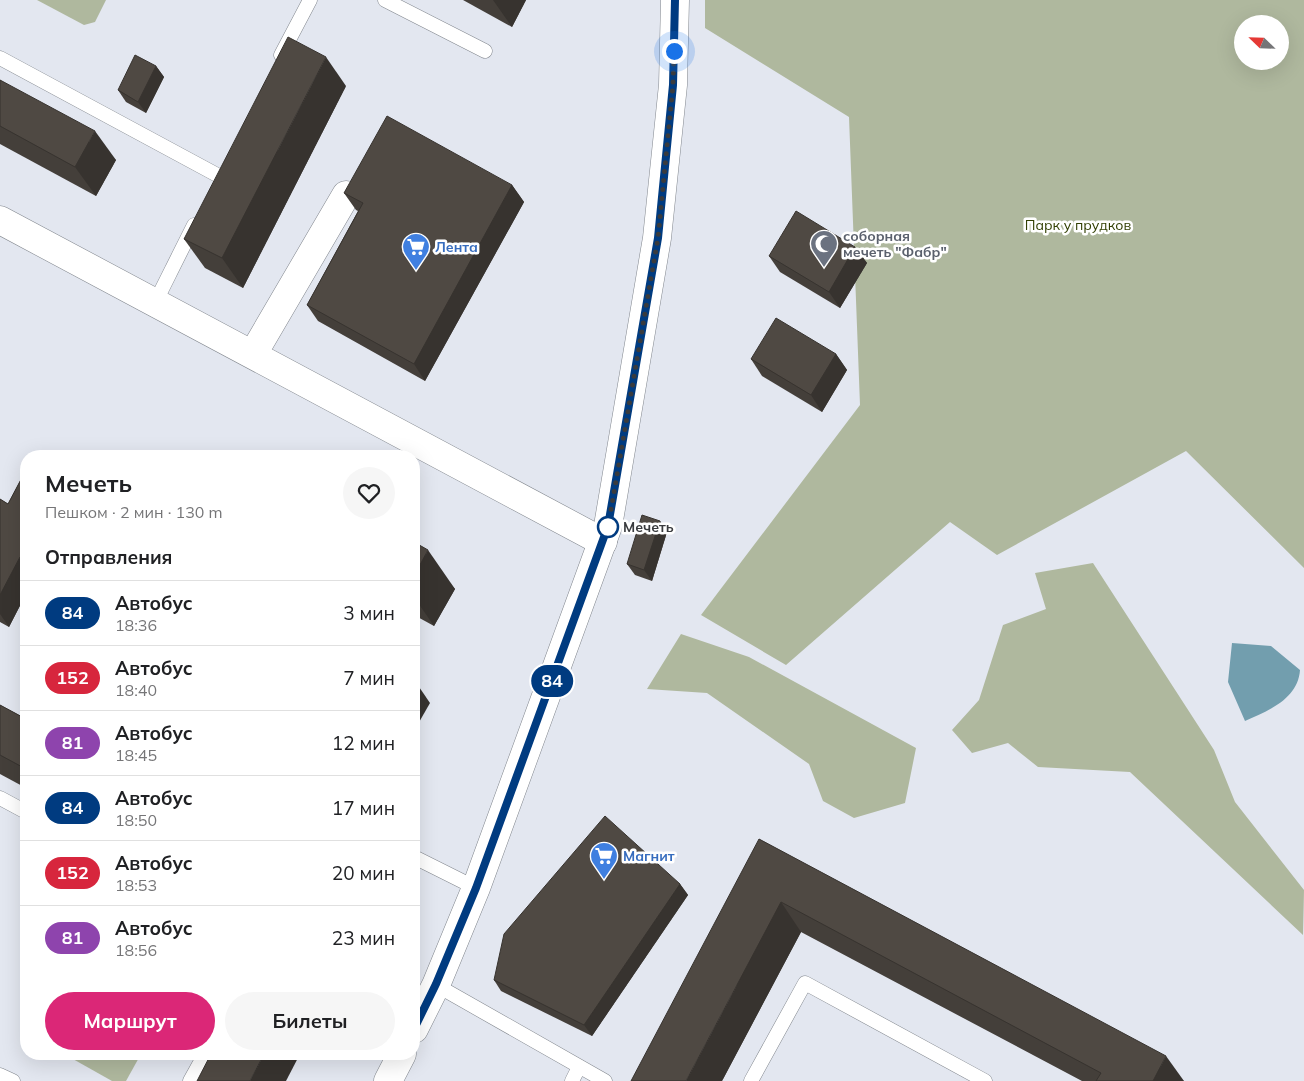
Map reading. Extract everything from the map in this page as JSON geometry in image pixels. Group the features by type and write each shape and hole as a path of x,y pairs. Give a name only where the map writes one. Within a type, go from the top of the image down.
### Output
{"street":[{"path":"420,1017 436,984 476,888 608,526 658,238 673,85 675,0"},
{"path":"252,354 346,195"},
{"path":"0,220 603,542"},
{"path":"388,1081 399,1060"}],"lane":[{"path":"274,70 310,0"},
{"path":"386,0 485,51"},
{"path":"0,58 219,176"},
{"path":"155,303 201,212"},
{"path":"0,798 20,809"},
{"path":"420,859 476,888"},
{"path":"751,1081 805,983 985,1081"},
{"path":"436,984 605,1081"},
{"path":"190,1081 202,1060"},
{"path":"572,1081 579,1067"},
{"path":"0,1075 13,1081"}],"green space":[{"path":"37,0 106,0 95,22 84,25"},
{"name":"Парк у прудков","path":"705,0 1304,0 1304,568 1186,451 997,555 950,522 786,665 701,615 860,405 849,117 705,28"},
{"path":"1093,563 1214,750 1235,802 1304,890 1303,935 1130,772 1038,767 1008,743 972,753 952,730 979,700 1003,625 1046,609 1035,573"},
{"path":"681,634 749,657 916,748 905,803 854,818 823,801 809,764 707,693 647,689"},
{"path":"75,1060 138,1060 126,1081 112,1081"}],"water":[{"path":"1232,643 1271,646 1300,670 1294,689 1288,696 1272,708 1245,721 1228,682"}],"building":[{"path":"288,37 326,57 222,258 184,239"},
{"path":"135,55 156,66 138,102 118,90"},
{"path":"0,80 95,131 75,167 0,126"},
{"name":"Лента","path":"387,116 512,185 414,364 307,305 363,203 344,193"},
{"name":"соборная мечеть \"Фабр\"","path":"796,211 855,247 829,292 769,256"},
{"path":"776,318 836,354 811,395 751,359"},
{"path":"20,481 20,557 0,595 0,499 8,504"},
{"path":"642,515 660,521 644,570 627,564"},
{"path":"420,545 428,550 420,565"},
{"path":"0,705 20,716 20,766 0,755"},
{"path":"605,816 680,884 584,1025 494,980 504,934"},
{"path":"759,839 1166,1056 1153,1081 1096,1081 1101,1073 781,902 686,1081 631,1081"},
{"path":"208,1060 261,1060 250,1081 197,1081"}],"bus line":[{"name":"84","path":"420,1017 436,984 476,888 608,526 658,238 673,85 675,0"}],"place":[{"name":"соборная мечеть \"Фабр\"","path":"824,268"},
{"name":"Лента","path":"416,271"},
{"name":"Мечеть","path":"608,527"},
{"name":"Магнит","path":"604,880"}],"route":[{"path":"608,527 658,238 673,85 674,51"}]}
